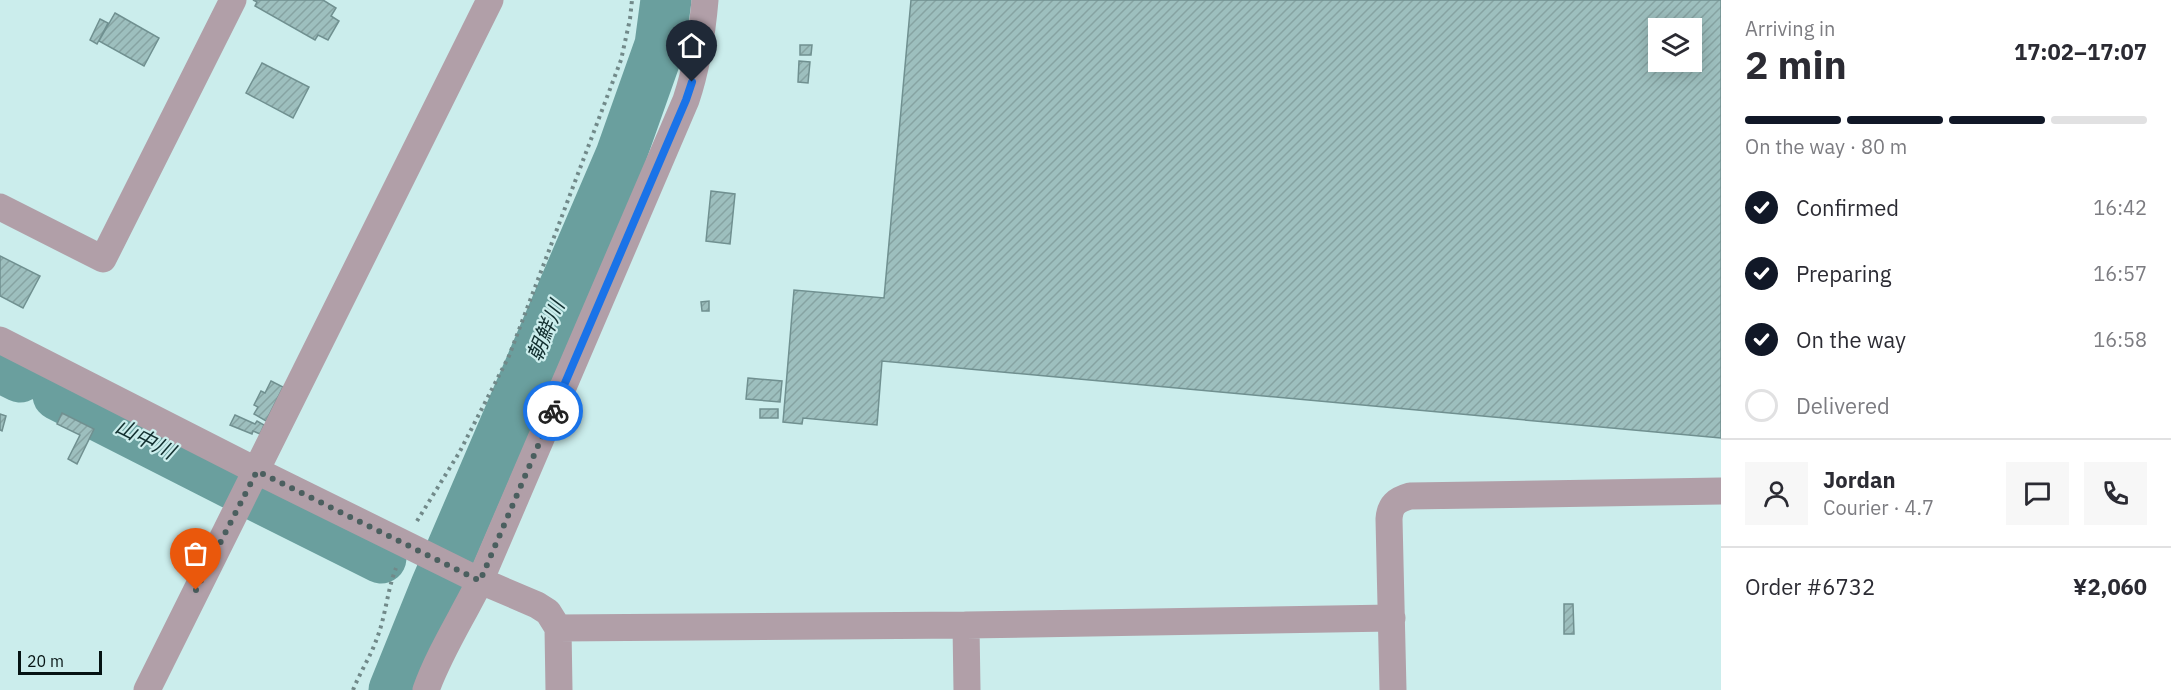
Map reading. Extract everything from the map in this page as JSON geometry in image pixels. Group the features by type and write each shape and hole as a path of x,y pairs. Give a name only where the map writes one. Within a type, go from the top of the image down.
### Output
{"street":[{"path":"0,207 103,259 234,0"},
{"path":"147,690 490,0"},
{"path":"426,690 477,579 686,100 697,65 705,0"},
{"path":"0,340 257,471 477,579 537,605 548,612 558,628 559,690"},
{"path":"1393,690 1390,511 1394,503 1402,498 1422,495 1721,491"},
{"path":"558,628 966,626 1392,618"},
{"path":"966,626 967,690"}],"path":[{"path":"353,690 377,640 385,615 389,588 509,356 621,60 632,0"}],"building":[{"path":"253,0 323,0 336,8 331,16 339,21 328,40 318,35 315,40 255,6 257,2"},
{"path":"911,0 1721,0 1721,438 882,361 877,425 803,418 802,424 783,422 794,290 884,298"},
{"path":"115,13 159,38 144,66 99,41"},
{"path":"100,19 108,23 97,44 90,40"},
{"path":"800,45 812,45 811,55 800,55"},
{"path":"799,61 810,62 808,83 798,82"},
{"path":"262,63 309,87 293,118 246,93"},
{"path":"711,191 735,194 730,244 706,241"},
{"path":"0,256 40,276 23,308 0,296"},
{"path":"709,301 709,311 702,311 701,302"},
{"path":"748,378 782,381 780,402 746,399"},
{"path":"271,381 283,387 266,421 254,414 258,407 254,405 261,391 265,393"},
{"path":"760,409 778,409 778,418 760,418"},
{"path":"62,413 94,429 77,464 68,459 80,435 57,424"},
{"path":"0,414 6,416 2,431 0,430"},
{"path":"235,415 255,424 257,421 264,425 260,434 253,431 252,434 230,425"},
{"path":"1564,604 1573,604 1574,634 1564,634"}],"waterway":[{"name":"朝鮮川","path":"394,690 436,586 621,155 660,45 666,0"},
{"name":"山中川","path":"0,367 20,377"},
{"name":"山中川","path":"58,395 233,484"},
{"name":"山中川","path":"257,496 381,558"}],"way so far":[{"path":"196,590 257,471 480,581 553,411"}],"route":[{"path":"553,411 692,82"}]}
